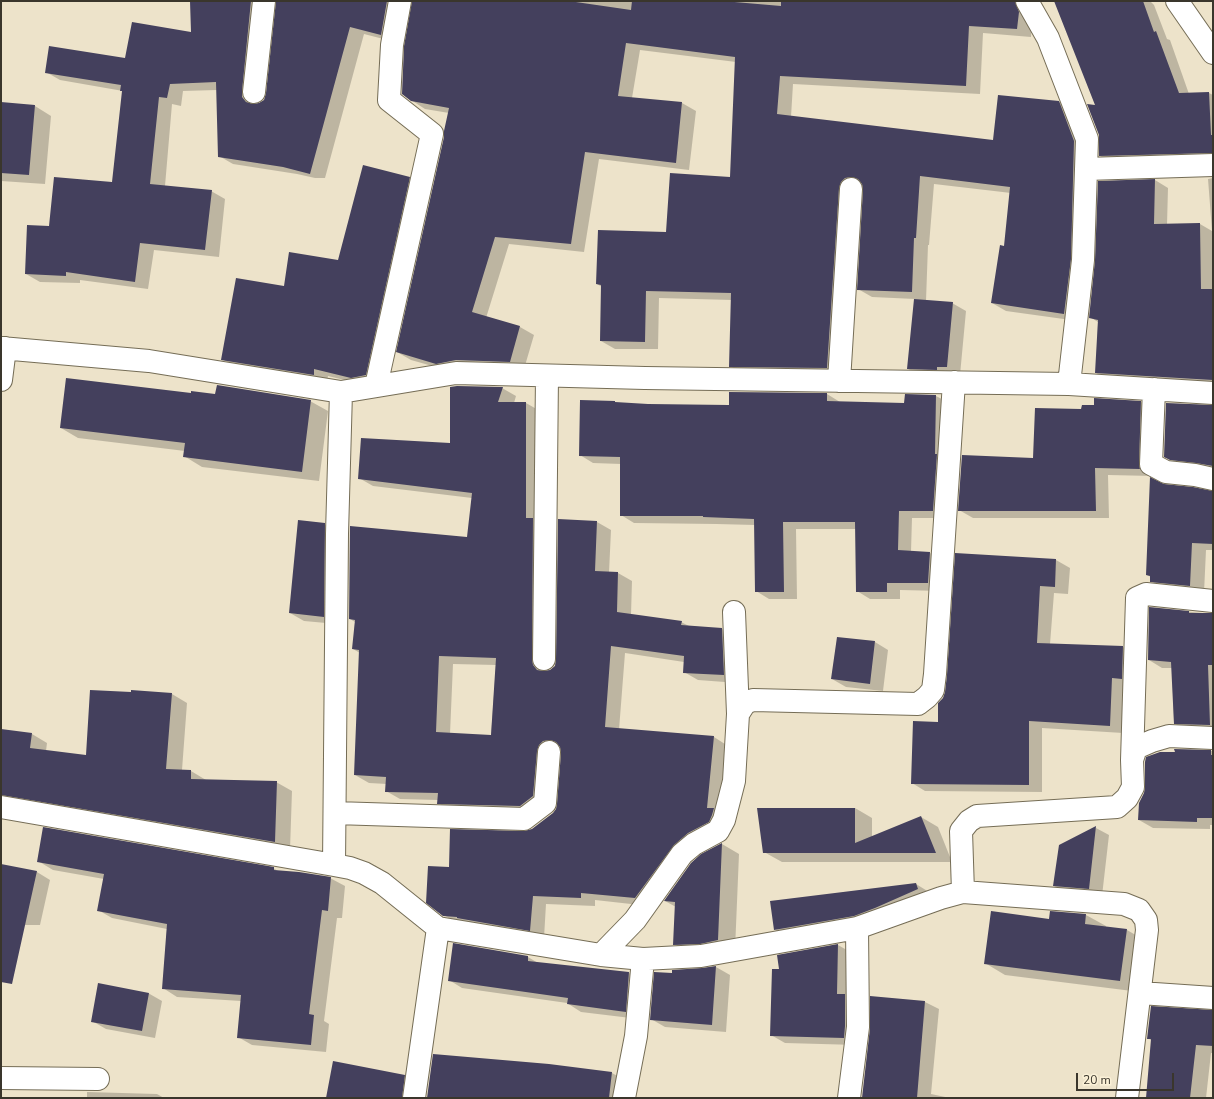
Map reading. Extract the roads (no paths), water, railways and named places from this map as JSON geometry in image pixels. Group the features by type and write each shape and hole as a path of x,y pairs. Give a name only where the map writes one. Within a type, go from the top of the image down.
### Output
{"street":[{"path":"254,92 264,1"},
{"path":"376,386 432,134 389,100 392,45 400,1"},
{"path":"1028,1 1048,38 1087,138 1083,260 1069,384"},
{"path":"1177,1 1213,53"},
{"path":"1086,169 1213,165"},
{"path":"839,381 851,189"},
{"path":"1,380 3,348 149,361 341,392 456,373 660,379 1069,384 1213,393"},
{"path":"544,659 547,376"},
{"path":"738,714 745,703 753,700 918,704 933,690 936,674 954,382"},
{"path":"1154,389 1151,464 1166,472 1195,475 1213,480"},
{"path":"334,865 337,534 341,392"},
{"path":"963,892 961,831 969,820 977,816 1117,807 1127,798 1133,787 1132,760 1137,598 1146,594 1213,601"},
{"path":"600,955 635,920 682,854 694,844 718,831 724,820 734,782 738,714 734,612"},
{"path":"1132,760 1136,748 1169,736 1213,738"},
{"path":"334,814 524,819 545,803 549,752"},
{"path":"1,807 350,868 357,870 382,884 438,928 600,955 643,959 701,956 857,928 941,898 963,892 1124,904 1139,910 1146,920 1147,930 1127,1098"},
{"path":"414,1098 438,928"},
{"path":"849,1098 858,1027 857,928"},
{"path":"624,1098 636,1036 643,959"},
{"path":"1140,993 1213,998"},
{"path":"1,1078 98,1079"}]}
